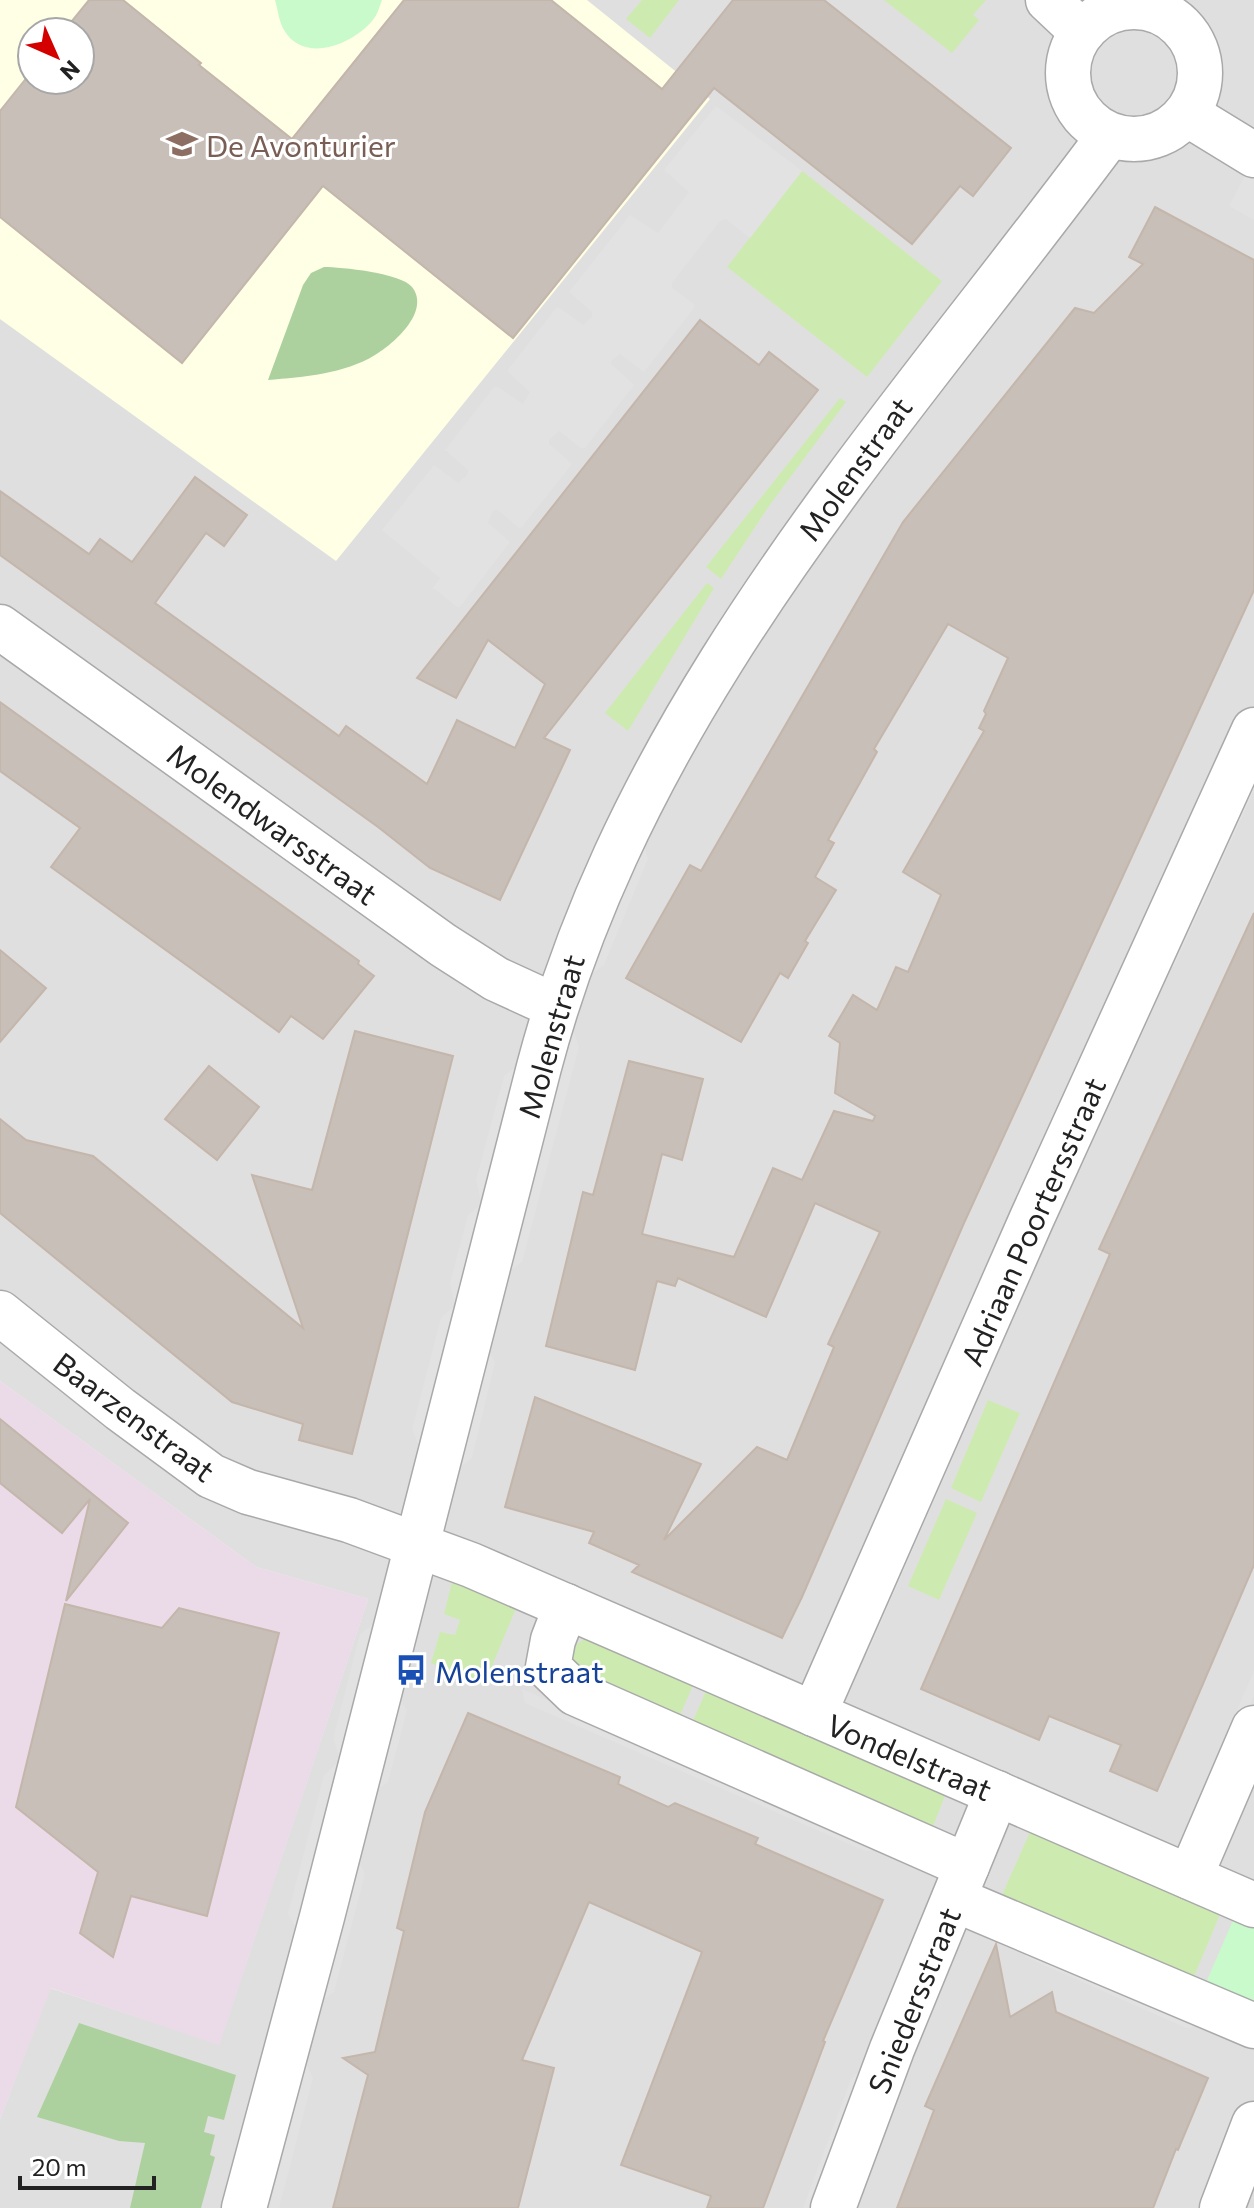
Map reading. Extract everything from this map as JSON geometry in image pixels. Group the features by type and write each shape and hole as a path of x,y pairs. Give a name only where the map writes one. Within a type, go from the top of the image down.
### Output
{"street":[{"path":"1048,0 1082,32"},
{"path":"1130,7 1150,9 1169,17 1196,15 1195,48 1200,68 1198,89 1187,114 1169,129 1152,137 1123,139 1109,136 1085,120 1073,101 1067,78 1069,56 1082,32 1093,21 1110,11 1130,7"},
{"path":"1187,114 1254,155"},
{"name":"Molenstraat","path":"244,2208 322,1917 555,1006 577,943 633,818 686,719 742,626 814,520 890,417 1109,136"},
{"name":"Molendwarsstraat","path":"0,627 443,945 496,979 555,1006"},
{"name":"Adriaan Poortersstraat","path":"814,1714 1032,1218 1254,730"},
{"name":"Baarzenstraat","path":"0,1313 120,1409 211,1476 248,1492 349,1520 417,1545"},
{"name":"Vondelstraat","path":"417,1545 471,1565 1254,1905"},
{"path":"566,1606 553,1640 548,1667 575,1693 1254,2026"},
{"path":"1190,1877 1254,1728"},
{"name":"Sniedersstraat","path":"833,2208 892,2049 997,1793"},
{"path":"1222,2208 1254,2124"}],"shaded area":[{"path":"0,0 1254,0 1254,2208 0,2208 0,2119 50,1988 219,2044 368,1599 256,1567 0,1381"},
{"path":"0,0 587,0 710,99 336,561 0,319"},
{"path":"716,106 802,171 750,238 726,219 720,221 672,283 672,288 694,304 694,308 644,372 620,354 611,361 634,385 585,448 559,431 549,440 549,444 572,464 522,527 519,528 498,510 493,510 488,523 510,542 457,607 432,589 440,578 382,530 434,465 458,483 467,475 468,470 445,450 494,387 523,404 530,392 507,371 556,308 583,325 592,317 592,312 569,292 630,215 658,233 689,192 664,170"},
{"path":"1254,158 1254,220 1229,206"},
{"path":"1254,766 1254,791 1174,967 1164,963"},
{"path":"644,844 648,859 604,965 592,974 601,940"},
{"path":"1145,1002 1155,1006 1065,1204 1051,1209"},
{"path":"572,1027 579,1047 522,1262 506,1274"},
{"path":"517,1066 420,1449 412,1429 441,1318 455,1305 450,1283 468,1215 481,1201 476,1180 504,1076"},
{"path":"1014,1294 1019,1306 867,1655 853,1663"},
{"path":"487,1347 495,1362 472,1458 456,1471"},
{"path":"0,1381 256,1567 368,1599 219,2045 51,1988 0,2119"},
{"path":"372,1625 339,1756 333,1739 360,1634"},
{"path":"1254,1671 1254,1696 1205,1808 1200,1794"},
{"path":"522,1689 880,1844 865,1851 525,1703"},
{"path":"400,1698 407,1711 388,1782 376,1791"},
{"path":"337,1763 295,1927 288,1914 324,1775"},
{"path":"358,1860 365,1874 334,1992 322,2001"},
{"path":"1025,1946 1199,2021 1186,2028 1026,1957 1023,1953"},
{"path":"306,2063 313,2078 279,2208 269,2208"},
{"path":"866,2072 816,2208 803,2208 851,2079 855,2074"}],"green space":[{"path":"275,0 382,0 375,17 356,35 330,47 317,48 304,47 293,41 282,27"},
{"path":"642,0 679,0 650,38 626,19"},
{"path":"884,0 986,0 973,15 979,20 952,53"},
{"path":"802,171 942,281 867,377 727,267"},
{"path":"324,267 370,272 406,282 417,296 414,316 391,343 363,361 323,374 268,380 303,285 311,273"},
{"path":"840,398 846,402 769,506 721,579 706,567"},
{"path":"707,583 714,588 628,731 605,713"},
{"path":"988,1400 1020,1413 981,1502 951,1488"},
{"path":"946,1499 977,1513 939,1600 908,1586"},
{"path":"453,1578 517,1606 484,1685 431,1663 440,1632 455,1635 460,1620 444,1614"},
{"path":"584,1639 595,1639 694,1683 678,1720 579,1677 569,1662 573,1647"},
{"path":"707,1689 946,1793 932,1829 691,1725"},
{"path":"1030,1832 1044,1835 1221,1912 1193,1979 1002,1895"},
{"path":"1234,1918 1254,1927 1254,2007 1205,1985"},
{"path":"79,2023 236,2075 224,2120 208,2116 204,2132 215,2135 210,2155 215,2157 201,2208 130,2208 145,2143 119,2141 37,2117"}],"building":[{"path":"89,0 123,0 292,139 404,0 551,0 662,89 733,0 824,0 1011,148 973,196 960,186 912,244 714,88 513,338 323,186 182,363 0,217 0,111 16,91 16,96 96,96 96,16 76,16"},
{"path":"1155,207 1254,260 1254,590 964,1223 782,1638 632,1572 639,1565 589,1543 594,1532 505,1507 535,1397 701,1464 664,1540 757,1447 787,1460 834,1347 828,1344 880,1232 815,1203 766,1317 678,1278 675,1286 657,1281 635,1370 546,1346 583,1192 593,1195 629,1061 703,1079 682,1160 662,1154 642,1234 734,1257 773,1168 802,1180 834,1111 873,1121 875,1116 835,1093 840,1043 829,1036 853,995 877,1010 896,967 908,972 941,895 903,872 984,731 979,728 986,714 984,711 1008,658 948,624 874,749 877,752 828,840 834,843 815,877 836,890 805,941 808,943 788,978 780,973 741,1042 626,978 690,865 701,871 903,522 1075,308 1094,313 1143,264 1129,257"},
{"path":"700,320 759,365 769,352 818,390 544,738 570,750 500,900 430,868 378,827 0,555 0,491 89,554 100,539 132,562 195,477 247,515 224,546 206,533 155,603 339,736 346,726 427,784 457,720 515,748 545,684 488,640 456,698 417,678"},
{"path":"0,702 359,961 358,964 374,976 323,1039 291,1016 279,1032 51,867 80,828 0,771"},
{"path":"1254,913 1254,1565 1157,1791 1110,1771 1121,1745 1049,1716 1039,1740 921,1689 1110,1254 1099,1249"},
{"path":"0,950 46,988 0,1042"},
{"path":"355,1031 453,1056 352,1454 299,1440 303,1424 232,1402 0,1213 0,1119 26,1140 93,1156 303,1328 252,1175 312,1190"},
{"path":"209,1066 259,1107 217,1160 165,1119"},
{"path":"0,1419 128,1523 66,1601 90,1499 62,1533 0,1483"},
{"path":"65,1604 162,1628 179,1608 279,1633 207,1916 131,1896 113,1957 80,1933 98,1872 16,1807"},
{"path":"468,1713 620,1777 618,1784 668,1807 675,1803 758,1838 755,1844 883,1900 823,2041 763,2208 707,2208 711,2196 621,2165 702,1952 589,1902 522,2060 554,2068 518,2208 333,2208 368,2075 343,2058 375,2052 404,1931 397,1928 425,1812"},
{"path":"996,1944 1010,2017 1052,1992 1056,2012 1208,2078 1153,2208 897,2208 934,2110 925,2106"}],"place":[{"name":"De Avonturier","path":"182,144"},
{"name":"Molenstraat","path":"411,1670"}]}
